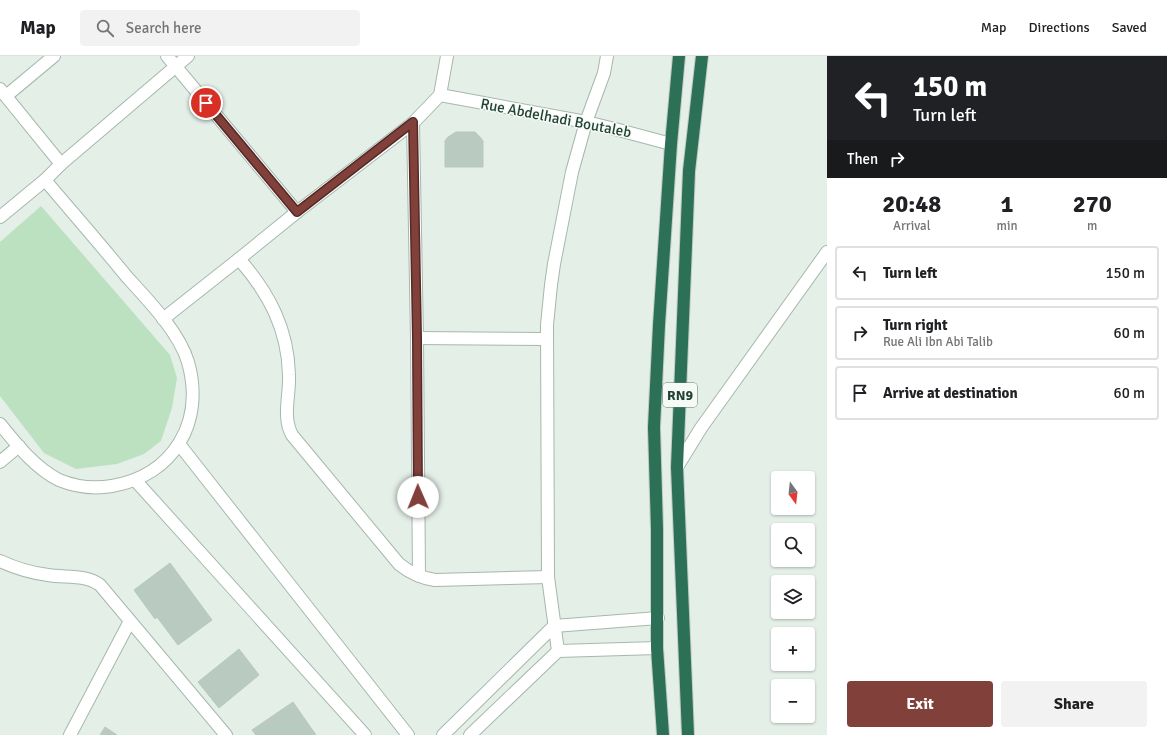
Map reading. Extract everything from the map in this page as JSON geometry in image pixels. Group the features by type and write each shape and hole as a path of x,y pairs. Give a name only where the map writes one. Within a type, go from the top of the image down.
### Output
{"highway":[{"name":"RN9","path":"662,735 658,648 654,427 671,144 679,56"},
{"name":"RN9","path":"688,735 677,467 689,171 702,56"}],"street":[{"path":"54,56 3,93 61,164"},
{"path":"167,56 297,212"},
{"path":"0,217 188,56"},
{"path":"162,319 413,122 440,95 447,56"},
{"path":"558,652 548,577 547,339 551,285 572,172 586,122 604,73 607,56"},
{"name":"Rue Abdelhadi Boutaleb","path":"440,95 615,128 671,144"},
{"path":"413,122 419,576"},
{"path":"0,424 42,469 69,483 89,487 100,487 117,485 135,480 148,474 163,464 179,444 188,423 190,414 192,383 184,352 177,338 151,304 44,180"},
{"path":"677,467 701,428 827,252"},
{"path":"239,260 253,275 261,287 275,311 280,326 288,354 289,382 287,423 292,435 399,564 410,572 435,580 548,577"},
{"path":"417,338 547,339"},
{"path":"179,444 408,735"},
{"path":"0,462 19,446"},
{"path":"135,480 365,735"},
{"path":"0,561 18,569 60,576 80,577 95,582 104,589 226,735"},
{"path":"443,735 554,626 658,618"},
{"path":"70,735 130,621"},
{"path":"470,735 558,652 658,648"}],"green space":[{"path":"41,206 170,355 177,378 172,408 161,441 144,454 117,464 76,469 44,453 0,396 0,242"}],"building":[{"path":"456,132 475,132 480,137 483,141 483,167 445,167 445,141"},
{"path":"170,563 212,620 178,645 157,617 155,619 134,590"},
{"path":"239,649 259,675 219,708 198,682"},
{"path":"293,702 316,735 256,735 252,730"},
{"path":"105,727 117,735 100,735"}],"route":[{"path":"206,103 297,212 413,122 418,497"}]}
